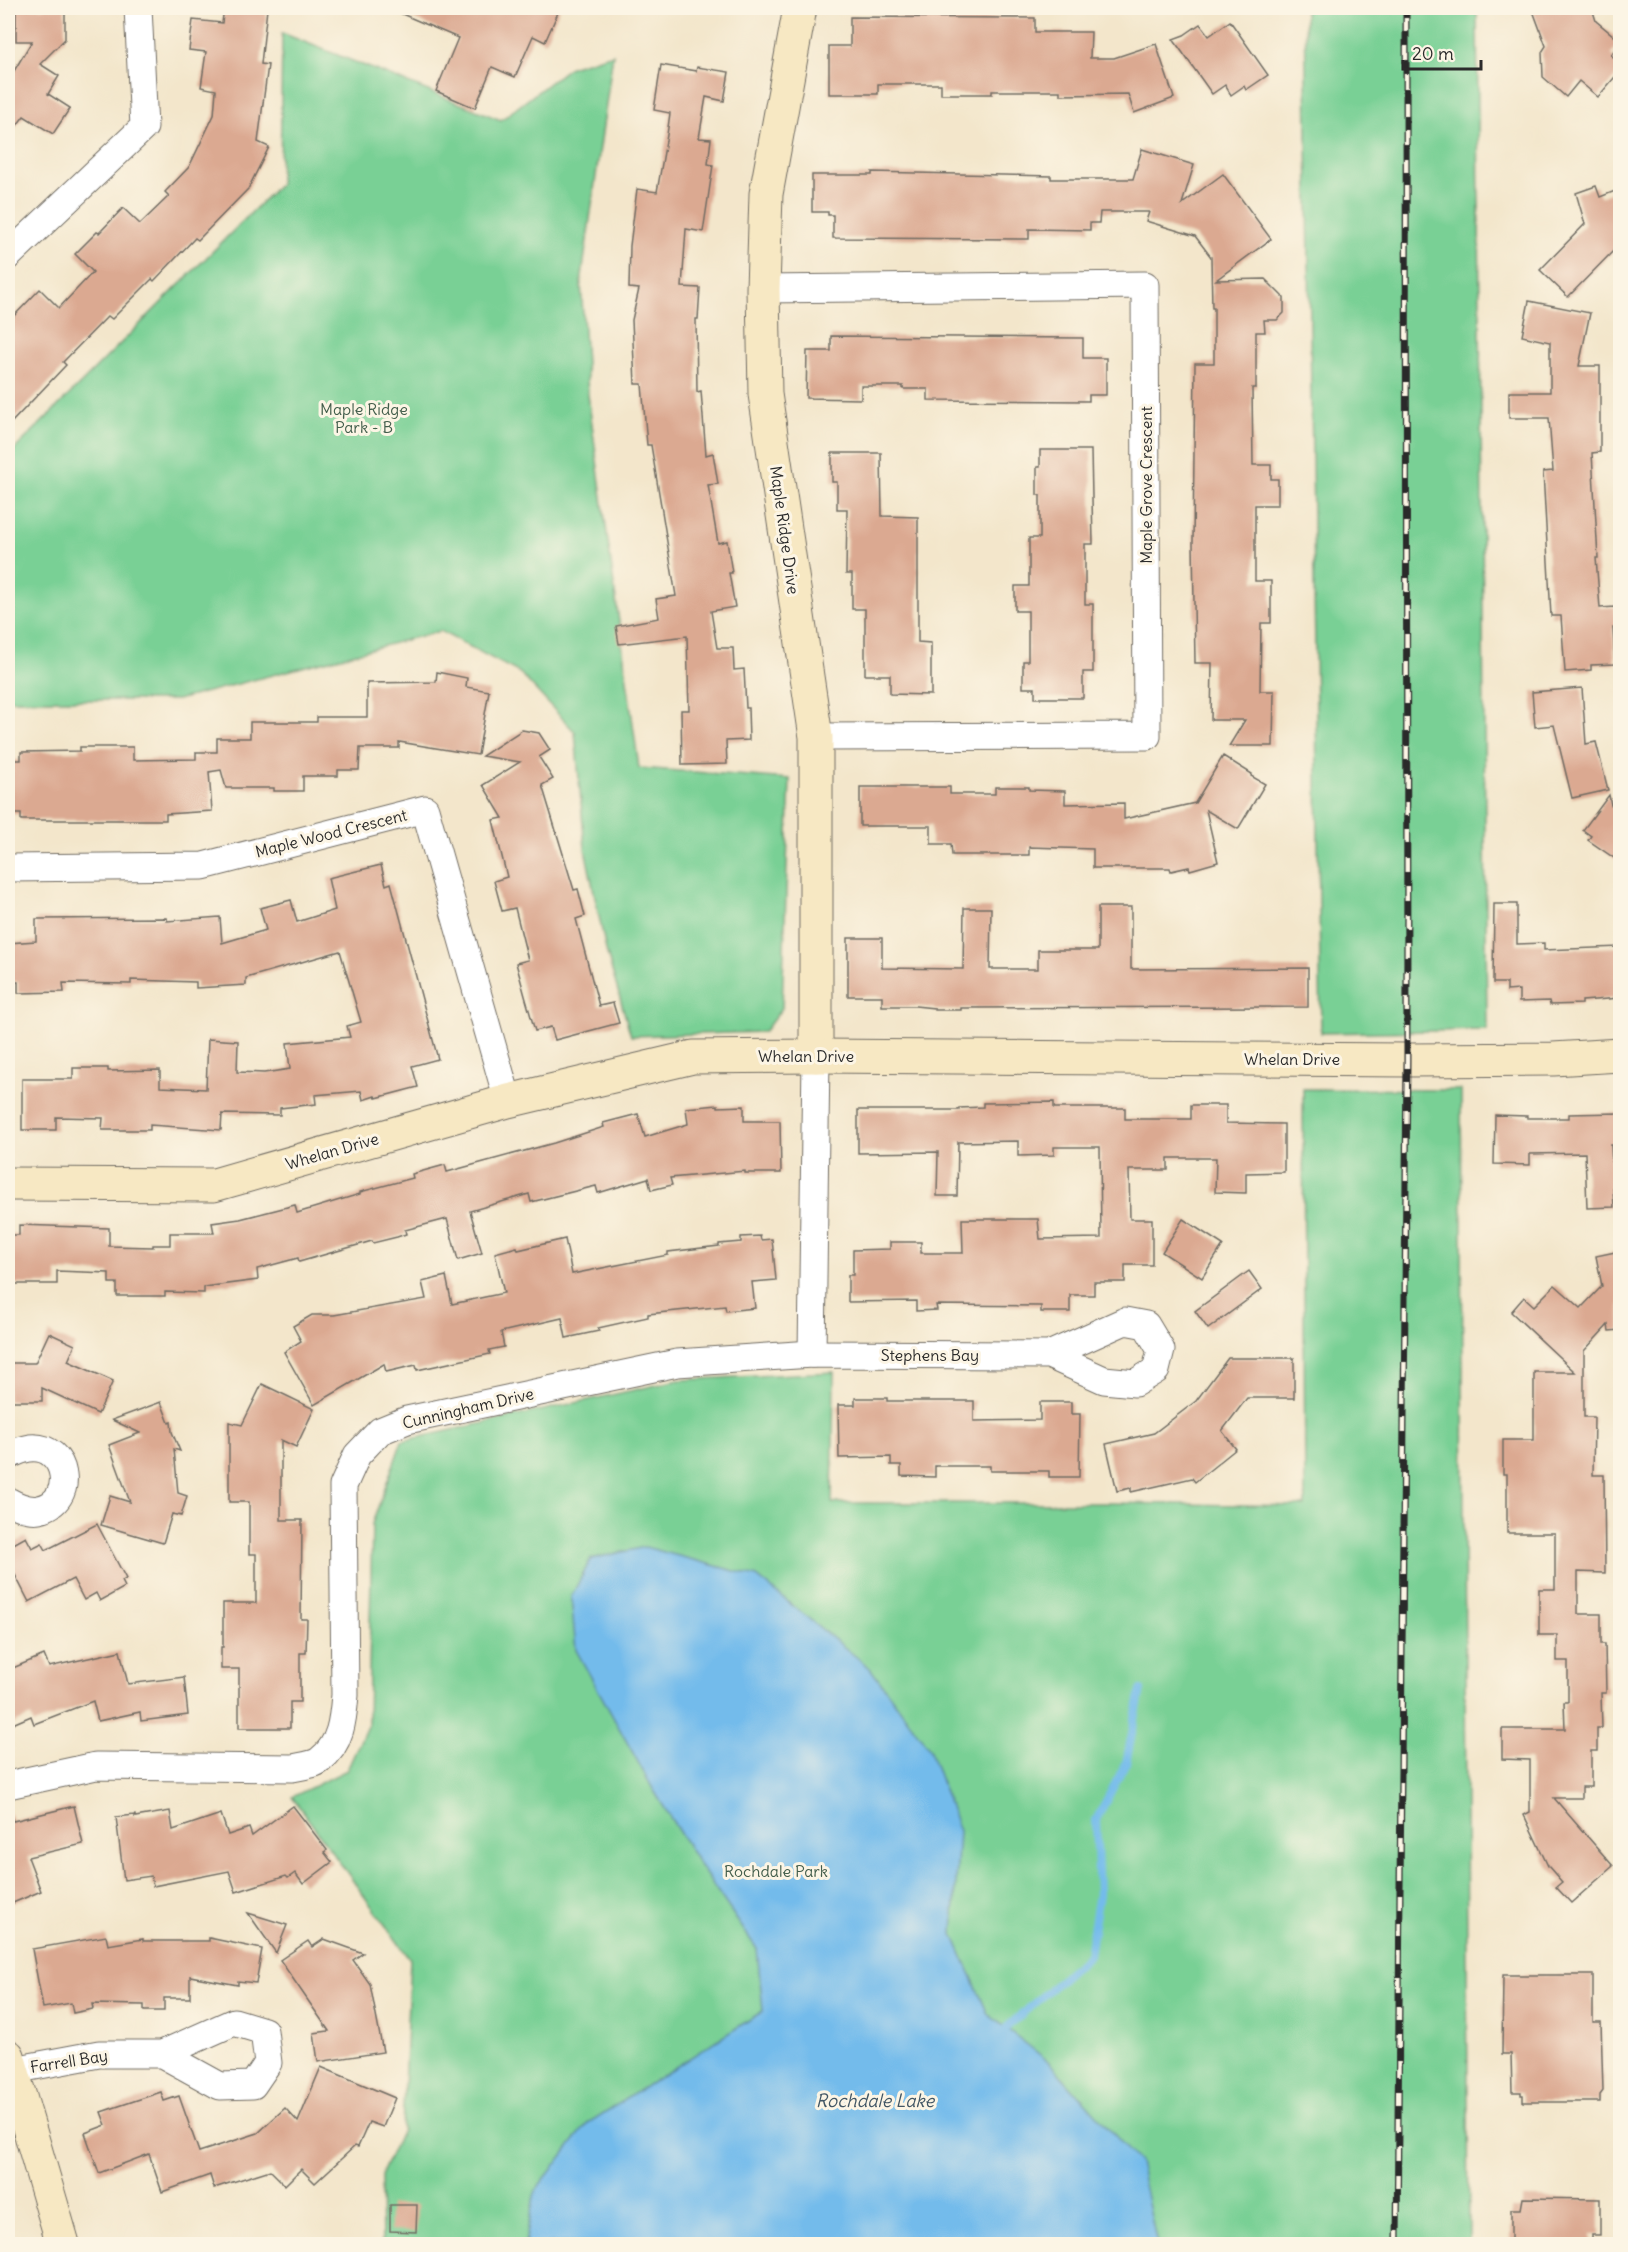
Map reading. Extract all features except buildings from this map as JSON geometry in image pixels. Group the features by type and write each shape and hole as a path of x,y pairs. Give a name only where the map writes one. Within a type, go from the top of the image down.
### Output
{"street":[{"path":"8,256 144,127 138,8"},
{"name":"Maple Ridge Drive","path":"800,8 766,194 763,289 765,394 816,737 816,1056"},
{"name":"Maple Grove Crescent","path":"763,289 1145,285 1147,736 816,737"},
{"name":"Maple Wood Crescent","path":"8,868 203,866 425,809 508,1101"},
{"name":"Whelan Drive","path":"8,1184 214,1185 508,1101 693,1057 1407,1060 1553,1059 1620,1055"},
{"path":"812,1354 816,1056"},
{"name":"Stephens Bay","path":"812,1354 1049,1355"},
{"name":"Cunningham Drive","path":"8,1785 96,1766 293,1768 320,1761 335,1743 342,1724 345,1695 343,1485 357,1455 380,1431 407,1420 678,1363 812,1354"},
{"path":"8,1456 29,1448 50,1453 63,1469 64,1480 63,1490 57,1499 38,1510 27,1509 8,1502"},
{"name":"Farrell Bay","path":"9,2066 99,2054 162,2054"},
{"path":"9,2066 63,2244"}],"green space":[{"path":"1305,8 1477,8 1487,1030 1321,1033"},
{"name":"Maple Ridge Park - B","path":"282,33 501,120 570,67 613,54 581,283 588,395 639,768 790,779 782,1008 764,1032 631,1036 606,950 585,849 575,732 520,673 440,631 177,700 8,700 8,456 280,184"},
{"name":"Rochdale Park","path":"1303,1089 1461,1090 1469,2244 382,2244 381,2176 402,2130 410,1959 292,1797 347,1770 368,1724 372,1524 402,1441 679,1380 834,1372 832,1503 1305,1506"}],"water":[{"name":"Rochdale Lake","path":"645,1547 757,1577 870,1668 929,1748 959,1831 953,1934 988,2014 1048,2061 1139,2162 1157,2244 525,2244 535,2191 588,2123 763,2011 757,1949 698,1863 653,1789 576,1650 571,1597 591,1559"}],"waterway":[{"path":"1006,2028 1089,1955 1099,1894 1096,1820 1126,1763 1141,1690"}],"railway":[{"path":"1397,2244 1407,1060 1406,8"}]}
